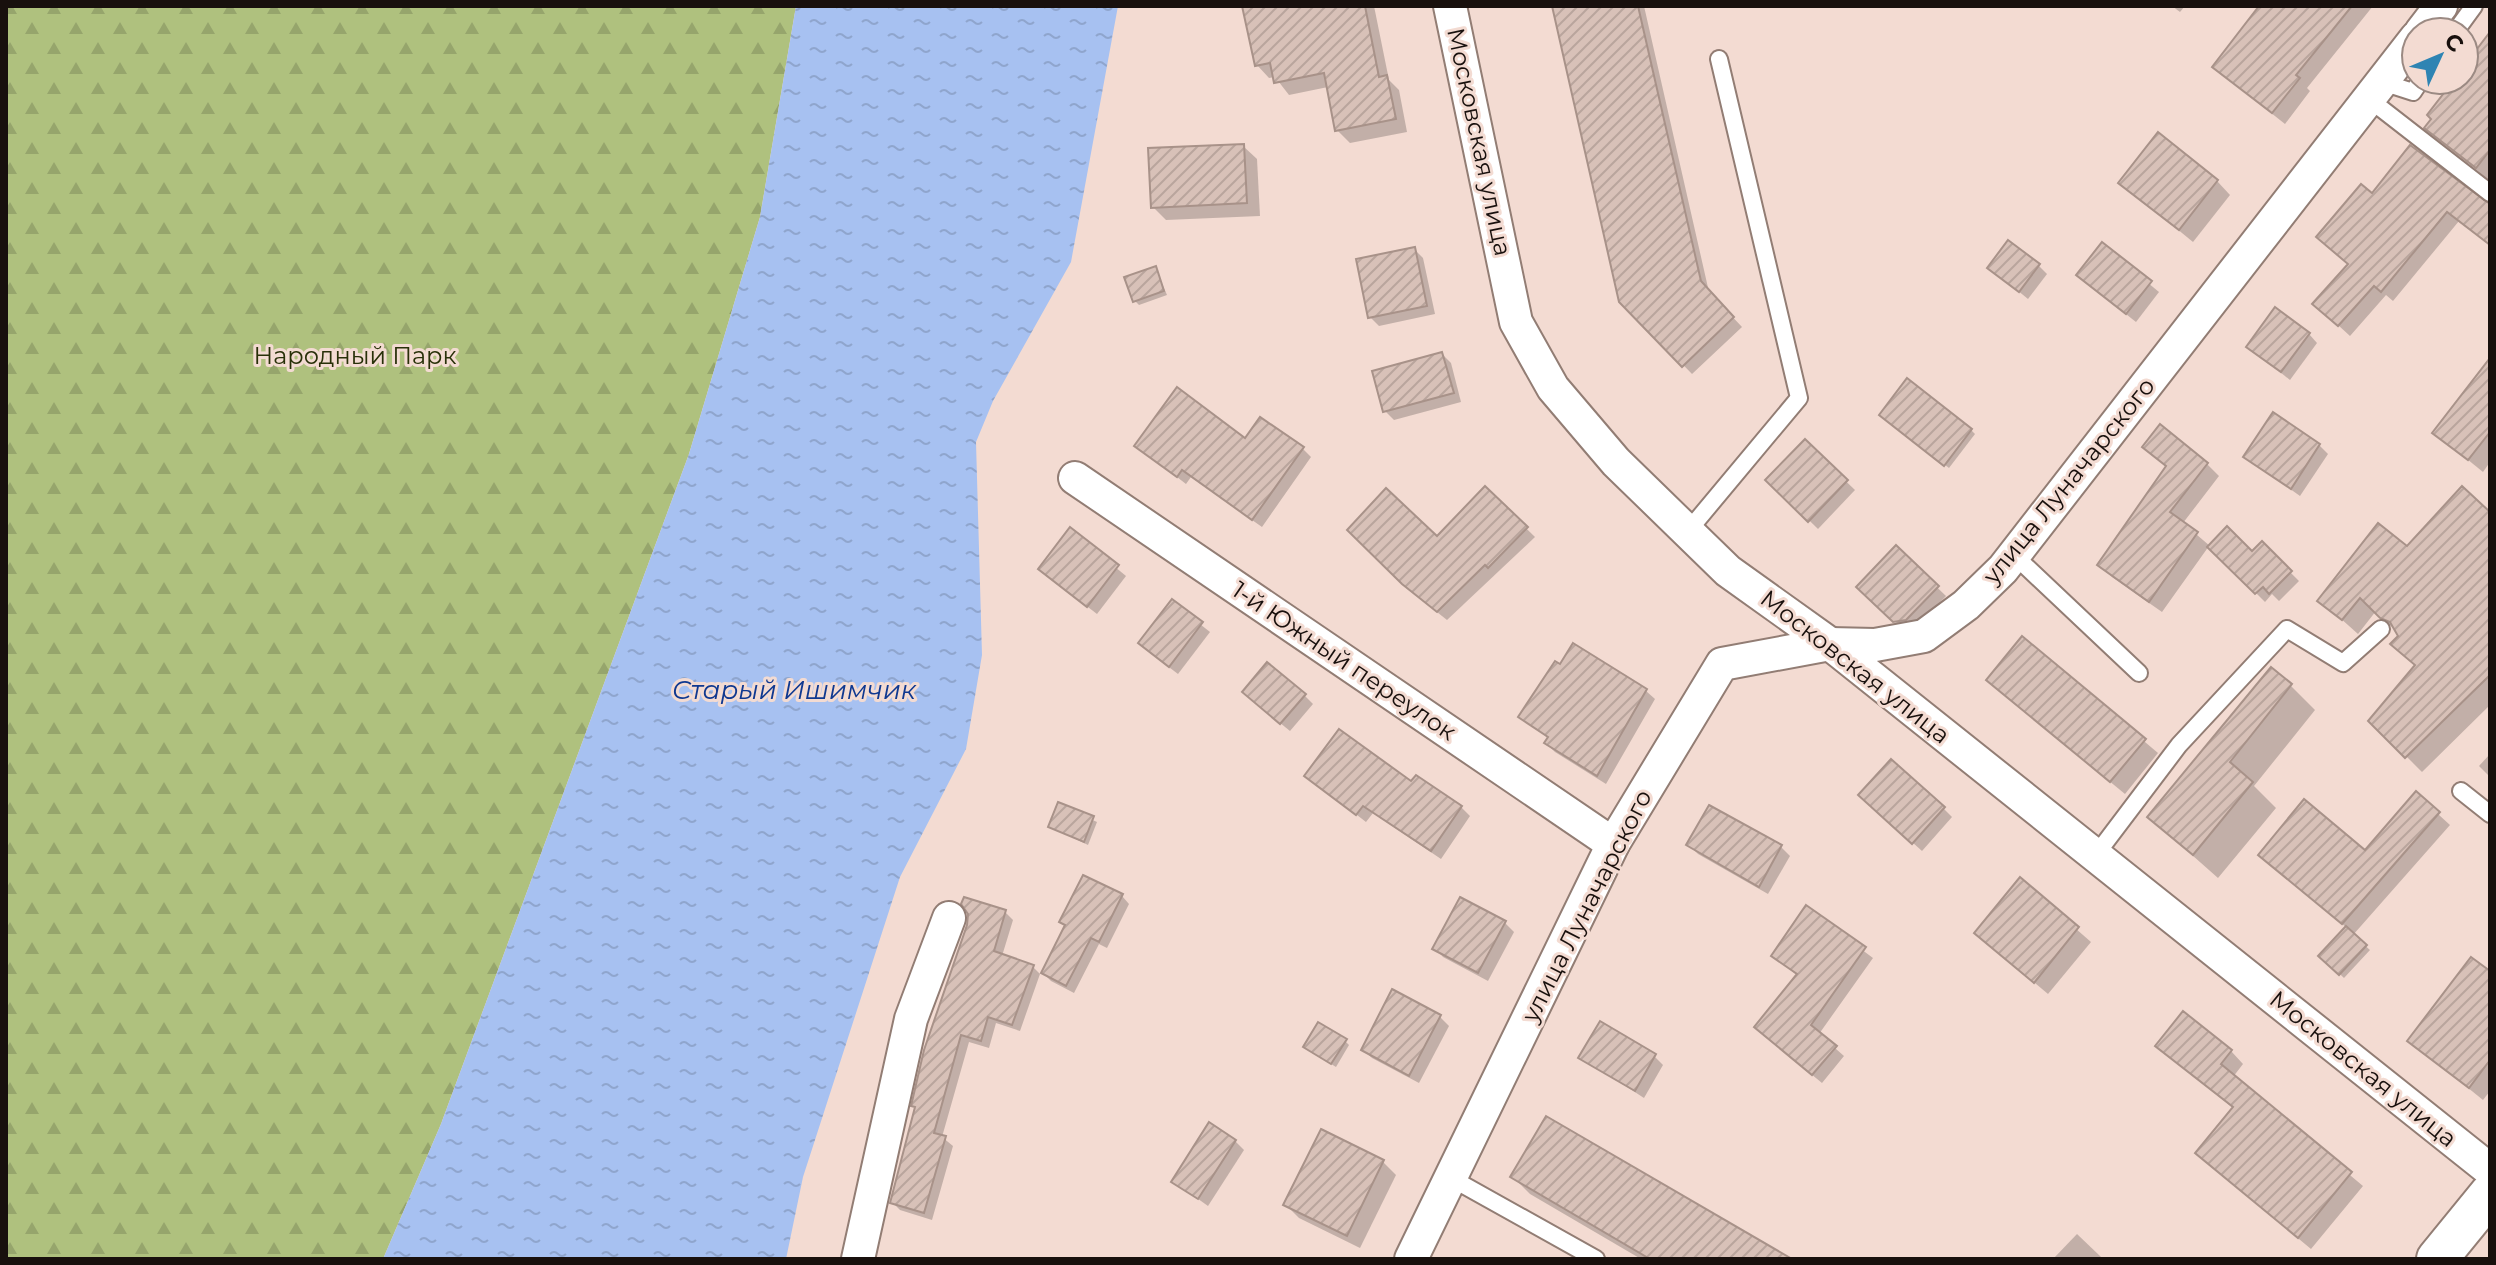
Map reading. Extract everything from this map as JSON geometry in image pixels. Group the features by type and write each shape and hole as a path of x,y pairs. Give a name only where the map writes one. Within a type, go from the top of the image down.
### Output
{"street":[{"name":"Московская улица","path":"1450,6 1516,322 1553,388 1616,462 1728,571 1830,644 2490,1170"},
{"name":"улица Луначарского","path":"1411,1259 1613,844 1722,664 1830,644 1875,645 1924,636 1966,605 2014,555 2400,59"},
{"name":"1-й Южный переулок","path":"1075,478 1613,844"},
{"path":"858,1259 911,1019 949,918"},
{"path":"2437,1259 2490,1194"}],"lane":[{"path":"1688,531 1799,398 1719,59"},
{"path":"2375,91 2400,92"},
{"path":"2375,91 2490,193"},
{"path":"2014,555 2139,673"},
{"path":"2095,856 2179,745 2287,629 2343,663 2381,629"},
{"path":"2461,791 2490,814"},
{"path":"1451,1178 1596,1259"}],"green space":[{"name":"Народный Парк","path":"6,6 796,6 760,217 689,454 441,1124 383,1259 6,1259"}],"water":[{"name":"Старый Ишимчик","path":"796,6 1118,6 1071,262 993,401 976,442 982,655 966,749 900,877 803,1177 786,1259 383,1259 441,1124 689,454 760,217"}],"building":[{"path":"1242,6 1365,6 1379,77 1387,75 1396,119 1335,131 1324,73 1274,83 1270,63 1255,66"},
{"path":"1552,6 1638,6 1701,281 1734,317 1682,367 1619,302"},
{"path":"2259,6 2352,6 2296,75 2300,78 2272,113 2212,67"},
{"path":"2490,32 2490,150 2476,168 2424,128 2431,119 2427,115 2442,96 2480,96 2480,45"},
{"path":"2158,132 2218,180 2179,230 2118,183"},
{"path":"1244,144 1247,203 1151,208 1148,148"},
{"path":"2410,145 2490,204 2490,245 2447,212 2381,292 2374,286 2338,326 2312,304 2348,264 2316,237 2361,184 2372,193"},
{"path":"2008,240 2040,264 2019,292 1987,268"},
{"path":"2102,242 2152,281 2126,314 2076,275"},
{"path":"1415,247 1427,306 1368,318 1356,259"},
{"path":"1156,266 1164,291 1133,302 1124,277"},
{"path":"2275,307 2310,333 2281,372 2246,347"},
{"path":"1442,352 1454,393 1383,412 1372,371"},
{"path":"2490,358 2490,432 2468,460 2432,433"},
{"path":"1907,378 1972,429 1944,466 1879,415"},
{"path":"1177,387 1245,438 1260,417 1304,447 1252,520 1182,470 1177,477 1134,446"},
{"path":"2273,412 2320,444 2291,489 2243,457"},
{"path":"2160,424 2208,463 2170,512 2198,532 2149,602 2097,565 2166,466 2142,447"},
{"path":"1805,439 1848,480 1808,522 1765,480"},
{"path":"1485,486 1528,527 1488,568 1485,565 1437,612 1402,584 1347,530 1386,488 1437,536"},
{"path":"2462,486 2490,512 2490,675 2405,758 2368,721 2415,665 2390,644 2398,636 2390,622 2380,618 2360,598 2342,620 2317,601 2378,523 2407,546"},
{"path":"2227,526 2252,551 2262,541 2292,571 2269,594 2263,587 2255,594 2207,547"},
{"path":"1070,527 1119,565 1087,607 1038,569"},
{"path":"1896,545 1939,586 1906,620 1893,622 1856,587"},
{"path":"1172,599 1203,622 1169,667 1138,643"},
{"path":"2022,636 2146,739 2110,782 1986,680"},
{"path":"1573,643 1647,689 1597,776 1544,743 1548,737 1518,717 1555,661 1560,664"},
{"path":"1267,662 1306,694 1280,724 1242,692"},
{"path":"2271,667 2292,684 2230,762 2253,782 2193,855 2147,817"},
{"path":"1339,729 1411,781 1416,775 1462,806 1431,851 1363,806 1356,815 1304,776"},
{"path":"1891,759 1945,807 1912,844 1858,795"},
{"path":"2416,791 2440,812 2342,924 2258,855 2304,799 2365,850"},
{"path":"1058,802 1094,816 1084,842 1048,827"},
{"path":"1709,805 1782,845 1759,887 1686,845"},
{"path":"1083,875 1123,894 1099,942 1091,938 1066,986 1041,973 1065,925 1059,922"},
{"path":"2020,877 2079,927 2034,983 1974,933"},
{"path":"964,897 1006,910 994,951 1034,965 1012,1025 988,1017 981,1041 961,1035 934,1133 946,1136 924,1213 890,1203 915,1107 911,1106 924,1050 967,925 968,914 961,904"},
{"path":"1460,897 1506,921 1478,973 1432,949"},
{"path":"1806,905 1866,947 1811,1025 1837,1046 1812,1075 1754,1027 1797,974 1771,956"},
{"path":"2346,926 2367,945 2339,975 2318,956"},
{"path":"2471,957 2490,971 2490,1060 2469,1088 2407,1041"},
{"path":"1392,989 1441,1015 1409,1076 1361,1050"},
{"path":"2183,1011 2232,1050 2221,1064 2352,1172 2298,1238 2195,1153 2233,1107 2155,1046"},
{"path":"1600,1021 1656,1054 1635,1091 1578,1058"},
{"path":"1318,1022 1347,1039 1331,1064 1303,1047"},
{"path":"1546,1116 1792,1259 1650,1259 1510,1177"},
{"path":"1209,1122 1236,1140 1198,1199 1171,1182"},
{"path":"1321,1129 1384,1160 1347,1236 1283,1205"}]}
